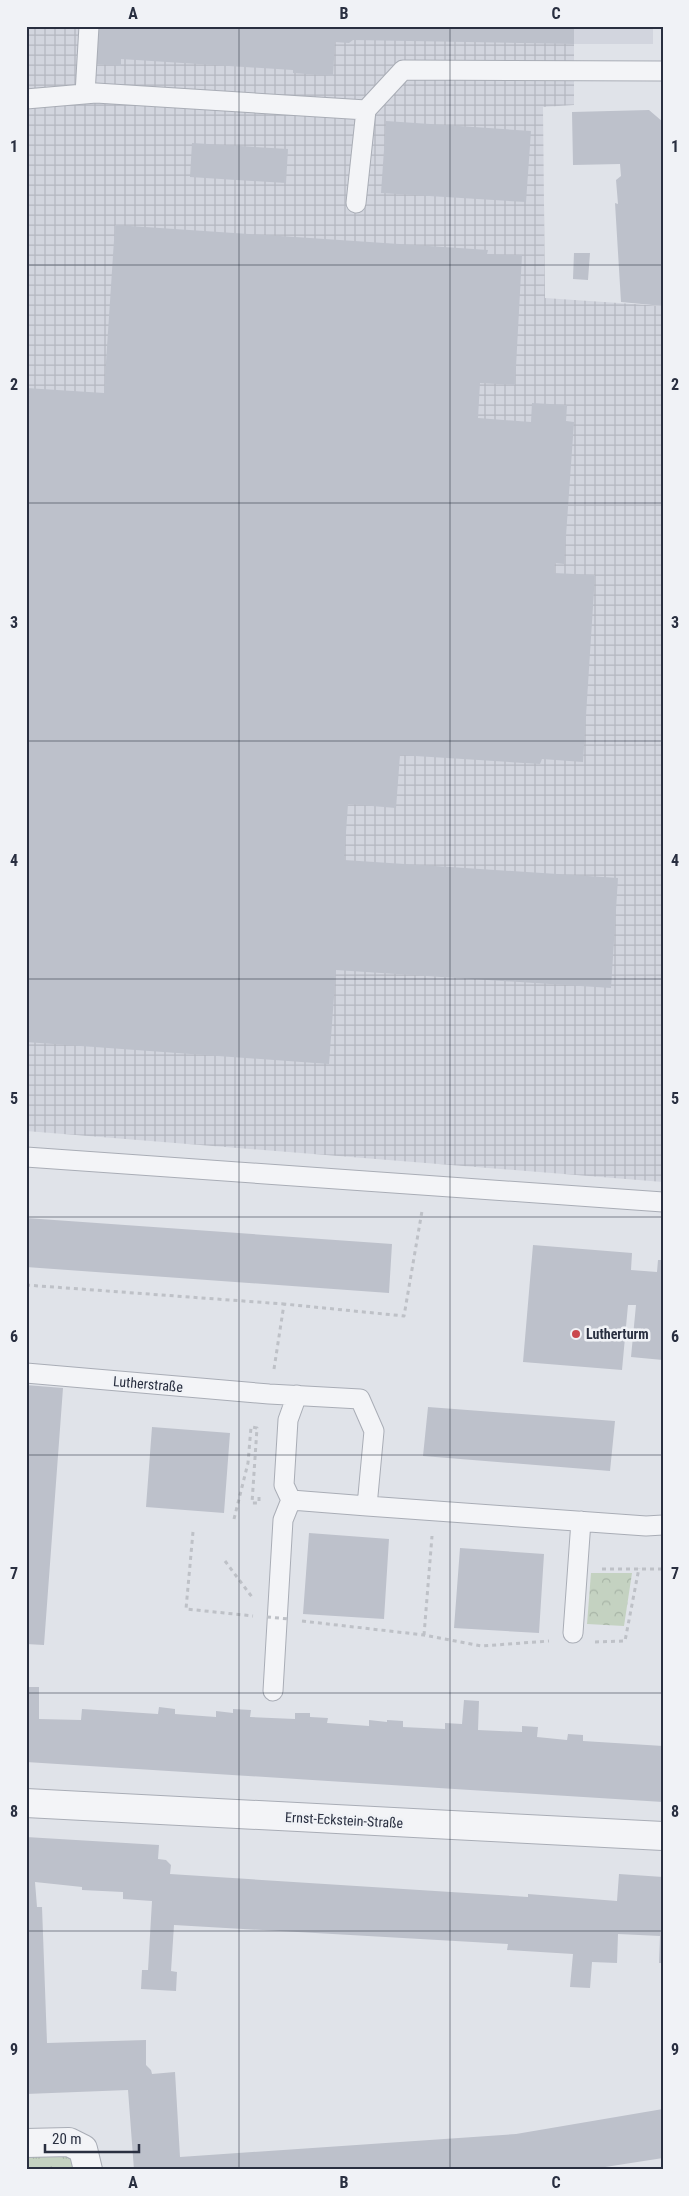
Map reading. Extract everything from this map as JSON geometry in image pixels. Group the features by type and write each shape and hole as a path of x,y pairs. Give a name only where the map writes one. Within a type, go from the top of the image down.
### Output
{"street":[{"name":"Ernst-Eckstein-Straße","path":"26,1803 663,1836"},
{"path":"26,2143 69,2142 84,2150 88,2170"}],"lane":[{"path":"86,94 89,26"},
{"path":"356,203 366,110 403,70 663,71"},
{"path":"26,99 96,93 366,110"},
{"path":"26,1156 663,1202"},
{"name":"Lutherstraße","path":"26,1373 270,1394 360,1399 374,1431 367,1506"},
{"path":"273,1691 283,1520 291,1500 284,1485 288,1420 297,1395"},
{"path":"291,1500 580,1521 663,1525"},
{"path":"573,1633 580,1521"}],"path":[{"path":"26,1285 284,1304 404,1316 426,1186"},
{"path":"270,1394 284,1304"},
{"path":"234,1519 248,1463 251,1427 257,1428 252,1503 259,1503 260,1494"},
{"path":"424,1635 434,1511"},
{"path":"193,1532 186,1609 424,1635 482,1646 552,1641"},
{"path":"225,1561 256,1603"},
{"path":"592,1642 625,1642 639,1568"},
{"path":"594,1570 663,1569"},
{"path":"261,1610 267,1618"}],"shaded area":[{"path":"26,26 353,26 574,44 574,105 543,107 545,298 663,306 663,1182 26,1131"},
{"path":"353,26 653,26 653,44 574,44"}],"green space":[{"path":"591,1573 632,1573 624,1626 587,1624"},
{"path":"26,2153 70,2154 80,2170 26,2170"}],"building":[{"path":"98,26 574,26 574,44 353,40 349,43 335,42 333,76 293,73 293,70 121,59 121,66 96,64"},
{"path":"649,110 663,122 663,306 621,302 615,203 618,204 616,180 621,176 620,164 573,165 572,112"},
{"path":"386,121 531,131 526,202 381,193"},
{"path":"192,143 288,149 286,183 190,177"},
{"path":"115,225 488,250 487,254 522,255 515,385 480,383 478,418 531,422 532,403 567,405 566,421 574,422 564,564 555,563 554,573 595,575 583,762 542,759 540,764 400,755 396,808 348,804 344,860 618,878 611,988 336,970 329,1064 26,1042 26,388 104,393"},
{"path":"574,253 590,253 588,280 573,279"},
{"path":"26,1218 392,1244 389,1293 26,1267"},
{"name":"Lutherturm","path":"533,1245 632,1253 631,1270 657,1272 658,1260 663,1260 663,1360 631,1357 636,1305 628,1305 622,1370 523,1362"},
{"path":"26,1385 63,1388 44,1645 26,1644"},
{"path":"428,1407 615,1421 610,1471 423,1456"},
{"path":"152,1427 230,1433 224,1513 146,1507"},
{"path":"309,1533 389,1539 384,1619 303,1614"},
{"path":"460,1548 544,1554 539,1633 454,1628"},
{"path":"26,1687 39,1687 39,1719 81,1720 82,1709 158,1714 159,1707 175,1709 175,1714 216,1717 216,1711 233,1713 233,1709 251,1710 250,1717 295,1719 295,1713 310,1713 310,1717 328,1718 327,1723 369,1726 369,1720 387,1722 387,1720 403,1721 403,1727 445,1729 445,1723 462,1724 464,1700 479,1701 478,1730 522,1732 522,1726 538,1727 537,1737 567,1740 568,1734 583,1735 583,1741 663,1746 663,1802 26,1762"},
{"path":"26,1837 159,1845 158,1859 166,1860 171,1865 170,1874 528,1897 528,1894 617,1901 619,1874 663,1877 663,1963 659,1963 660,1936 618,1934 617,1963 592,1962 590,1988 570,1987 573,1954 507,1950 508,1944 174,1925 171,1971 177,1972 176,1991 141,1989 142,1970 148,1970 152,1901 123,1899 123,1892 82,1890 82,1887 35,1882 37,1907 42,1907 47,2043 146,2040 146,2065 152,2074 175,2072 180,2157 516,2134 663,2109 663,2158 586,2170 134,2170 128,2090 26,2094"}],"place":[{"name":"Lutherturm","path":"576,1334"}]}
